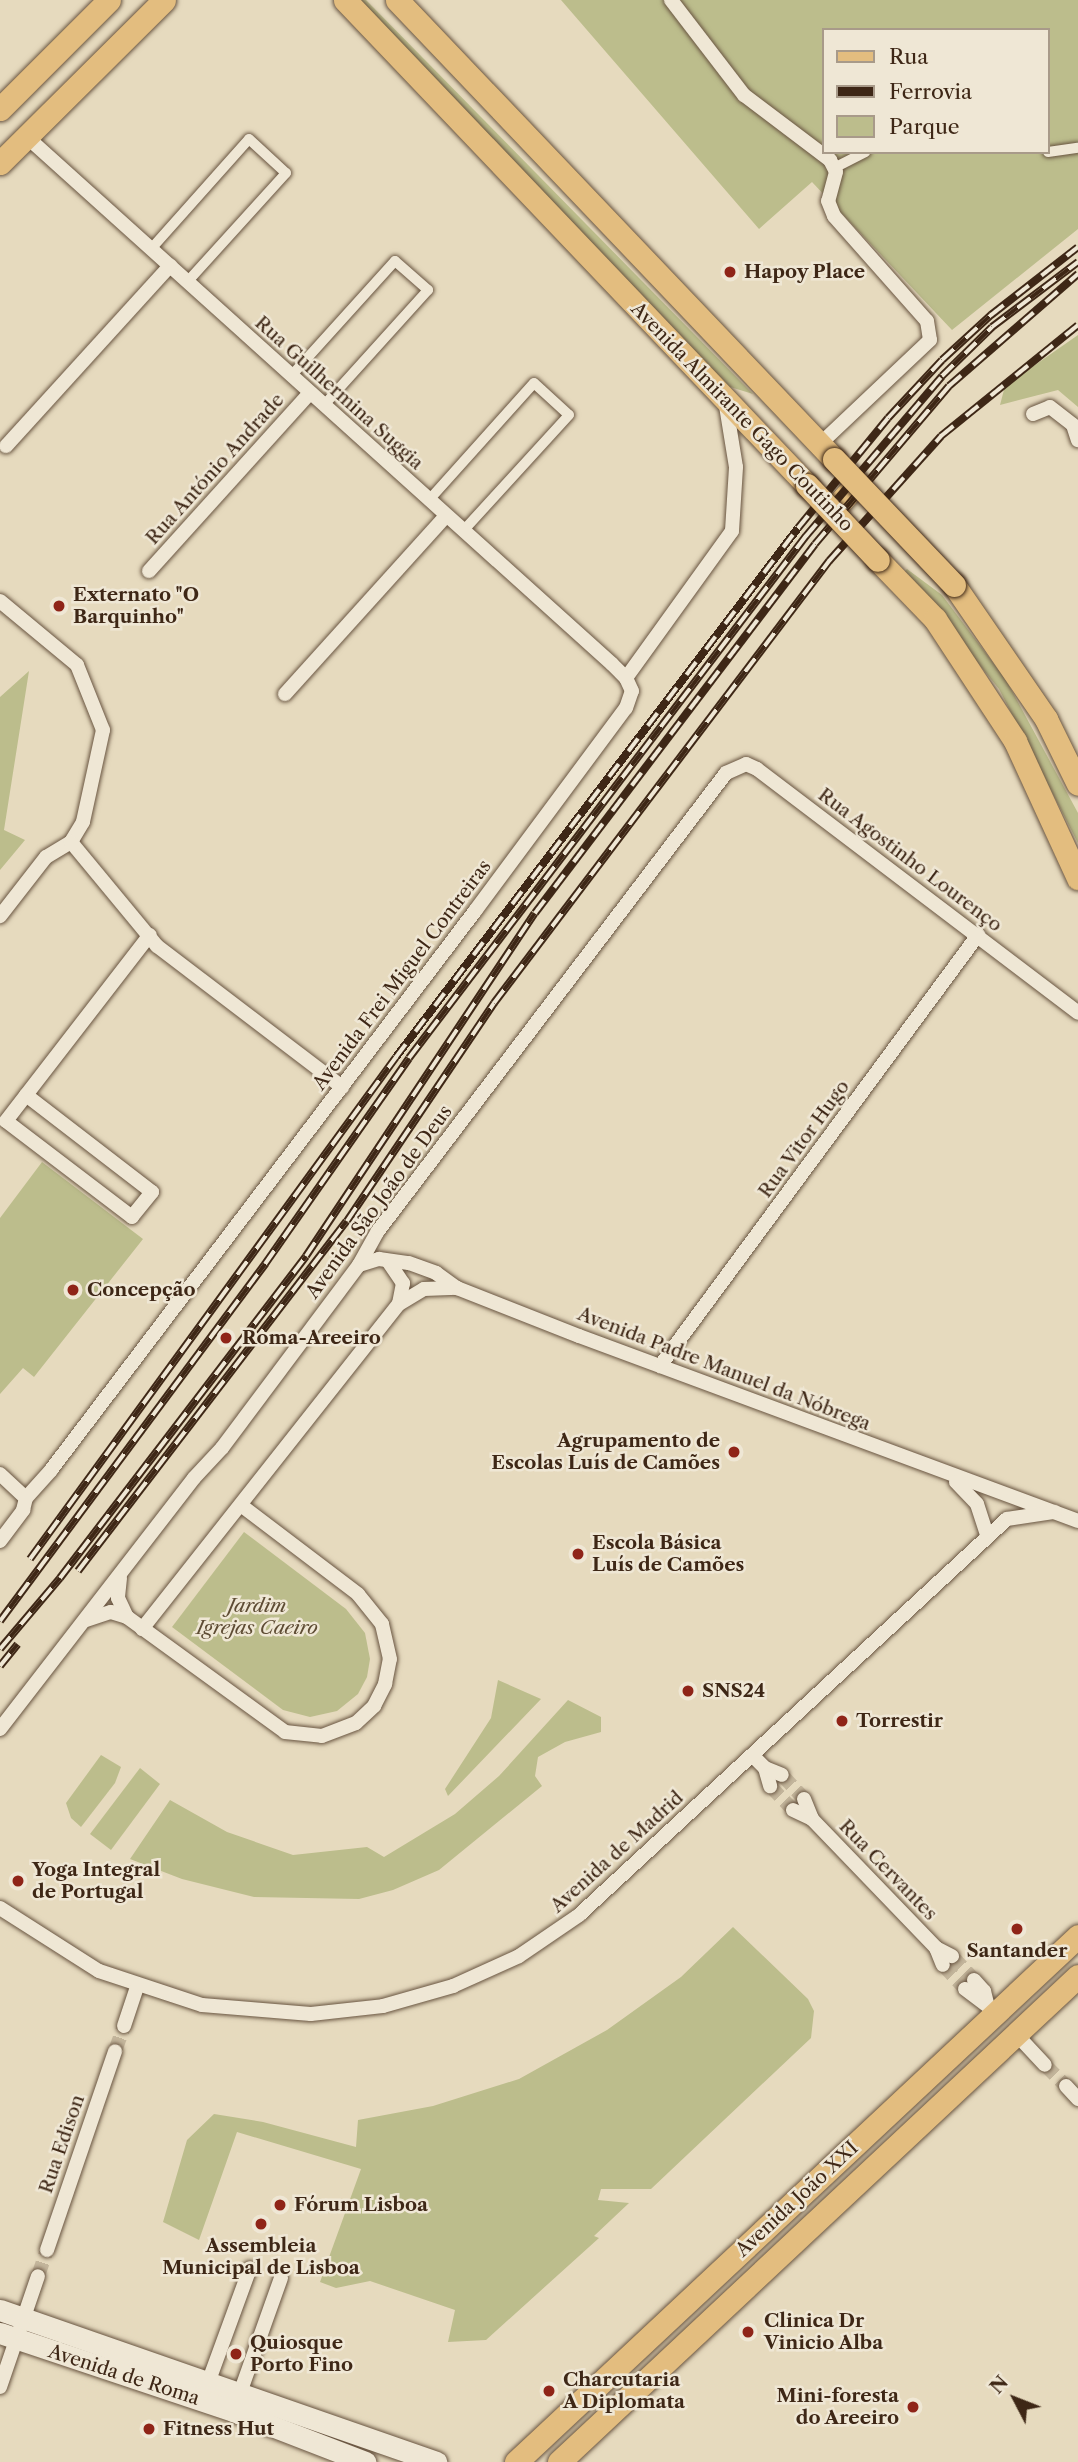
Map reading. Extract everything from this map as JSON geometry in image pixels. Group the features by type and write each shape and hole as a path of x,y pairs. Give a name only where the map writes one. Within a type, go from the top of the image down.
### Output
{"main road":[{"path":"27,137 0,109 109,0"},
{"path":"0,163 164,0"},
{"name":"Avenida Almirante Gago Coutinho","path":"345,0 934,619 1015,741 1078,878"},
{"name":"Avenida Almirante Gago Coutinho","path":"397,0 954,585 1046,719 1078,784"},
{"path":"782,459 827,452"},
{"path":"832,511 857,483"},
{"name":"Avenida João XXI","path":"516,2462 992,2008 1078,1936"},
{"name":"Avenida João XXI","path":"568,2458 1078,1976"},
{"path":"992,2008 1016,2034"},
{"name":"Avenida de Roma","path":"0,2311 13,2330 436,2462"},
{"name":"Avenida de Roma","path":"13,2330 208,2383 237,2402 365,2462"}],"street":[{"path":"671,0 744,95 836,167"},
{"name":"Rua Guilhermina Suggia","path":"27,137 626,678"},
{"path":"151,249 249,139 286,173 187,282"},
{"path":"1050,152 1078,148"},
{"path":"827,452 930,340 927,321 834,216 827,190 836,167 860,154"},
{"path":"291,376 395,261 411,275 428,290 324,405"},
{"path":"6,446 170,266"},
{"path":"429,500 534,383 569,415 463,531"},
{"name":"Rua António Andrade","path":"149,571 310,393"},
{"path":"626,678 732,531 736,467 724,399"},
{"path":"1033,414 1050,407 1073,425 1078,440"},
{"path":"285,694 446,516"},
{"path":"0,601 77,665 103,730 83,822 71,842 46,857 0,916"},
{"name":"Avenida Frei Miguel Contreiras","path":"0,1541 23,1510 26,1497 342,1087 626,708 632,691 626,678"},
{"name":"Rua Agostinho Lourenço","path":"737,765 757,769 1056,993 1078,1013"},
{"name":"Avenida São João de Deus","path":"0,1729 82,1622 123,1574 359,1265 378,1231 716,784 737,765"},
{"path":"71,842 157,946 342,1087"},
{"path":"26,1096 152,1192 132,1217 6,1121 150,935"},
{"name":"Rua Vitor Hugo","path":"660,1366 978,935"},
{"name":"Rua Agostinho Lourenço","path":"1056,993 1078,1003"},
{"name":"Avenida Padre Manuel da Nóbrega","path":"359,1265 369,1260 388,1261 436,1273 457,1287 660,1366 1078,1521"},
{"path":"388,1261 404,1283 399,1304"},
{"path":"142,1629 223,1521 242,1506 399,1304 424,1289 457,1287"},
{"path":"943,1473 967,1490 987,1535"},
{"path":"0,1474 26,1497"},
{"path":"82,1622 111,1612 127,1618 285,1732 309,1737 334,1733 356,1723 374,1706 385,1684 390,1659 388,1636 376,1613 242,1506"},
{"name":"Avenida de Madrid","path":"0,1908 67,1954 137,1987 238,2011 311,2014 383,2006 453,1986 519,1956 579,1915 987,1535 1020,1514 1054,1512"},
{"path":"123,1574 118,1598 127,1618"},
{"path":"752,1755 765,1769 770,1786"},
{"path":"765,1769 782,1775"},
{"name":"Rua Cervantes","path":"804,1799 812,1819"},
{"name":"Rua Cervantes","path":"793,1810 812,1819 947,1960"},
{"path":"970,1984 992,2008"},
{"path":"124,2026 137,1987"},
{"path":"1016,2034 1045,2065"},
{"name":"Rua Edison","path":"47,2250 115,2050"},
{"path":"1066,2086 1078,2099"},
{"name":"Avenida de Roma","path":"208,2383 250,2268"},
{"path":"0,2387 13,2330 38,2276"},
{"path":"237,2402 281,2278"}],"green space":[{"path":"358,0 366,0 753,394 727,386"},
{"path":"561,0 1078,0 1078,229 952,330 812,182 759,229"},
{"path":"1078,335 1078,407 1058,390 1000,405 1005,386"},
{"path":"907,569 942,595 1006,680 1078,813 1078,843 999,689 904,572"},
{"path":"29,671 4,830 25,840 0,870 0,697"},
{"path":"42,1162 143,1239 34,1377 23,1368 0,1394 0,1218"},
{"name":"Jardim Igrejas Caeiro","path":"244,1532 346,1609 365,1633 370,1659 367,1677 358,1694 337,1711 310,1717 283,1710 172,1627"},
{"path":"498,1680 541,1699 448,1796 445,1789 491,1718"},
{"path":"568,1700 601,1717 601,1732 565,1742 538,1757 535,1776 542,1786 439,1870 393,1890 359,1899 254,1897 182,1879 130,1859 170,1800 227,1832 293,1855 367,1847 384,1857 455,1814 499,1776"},
{"path":"101,1755 121,1767 115,1783 81,1827 71,1818 66,1803"},
{"path":"140,1768 160,1784 111,1850 90,1834"},
{"path":"733,1927 808,1999 814,2011 811,2038 651,2189 601,2189 598,2200 629,2203 594,2236 599,2238 486,2340 448,2342 455,2310 370,2281 336,2288 320,2282 361,2169 237,2132 199,2240 163,2222 187,2140 214,2114 263,2122 356,2147 358,2120 433,2106 519,2079 607,2030 681,1977"}],"tunnel":[{"path":"782,1775 804,1799"},
{"path":"770,1786 793,1810"},
{"path":"952,1956 974,1980"},
{"path":"943,1965 965,1989"},
{"path":"115,2051 124,2026"},
{"path":"1045,2065 1066,2086"},
{"path":"38,2276 47,2250"}],"railway":[{"path":"30,1559 396,1057 798,528 888,418 942,360 991,315 1078,247"},
{"path":"0,1621 265,1264 409,1058 806,536 942,376 992,327 1078,262"},
{"path":"0,1649 60,1578 306,1256 535,913 815,544 949,386 1078,274"},
{"path":"78,1571 347,1221 494,1003 829,561 941,436 1078,325"},
{"path":"0,1666 18,1644"}],"place":[{"name":"Hapoy Place","path":"730,272"},
{"name":"Externato \"O Barquinho\"","path":"59,606"},
{"name":"Concepção","path":"73,1290"},
{"name":"Roma-Areeiro","path":"226,1338"},
{"name":"Agrupamento de Escolas Luís de Camões","path":"734,1452"},
{"name":"Escola Básica Luís de Camões","path":"578,1554"},
{"name":"SNS24","path":"688,1691"},
{"name":"Torrestir","path":"842,1721"},
{"name":"Yoga Integral de Portugal","path":"18,1881"},
{"name":"Santander","path":"1017,1929"},
{"name":"Fórum Lisboa","path":"280,2205"},
{"name":"Assembleia Municipal de Lisboa","path":"261,2224"},
{"name":"Clinica Dr Vinicio Alba","path":"748,2332"},
{"name":"Quiosque Porto Fino","path":"236,2354"},
{"name":"Charcutaria A Diplomata","path":"549,2391"},
{"name":"Mini-foresta do Areeiro","path":"913,2407"},
{"name":"Fitness Hut","path":"149,2429"}]}
